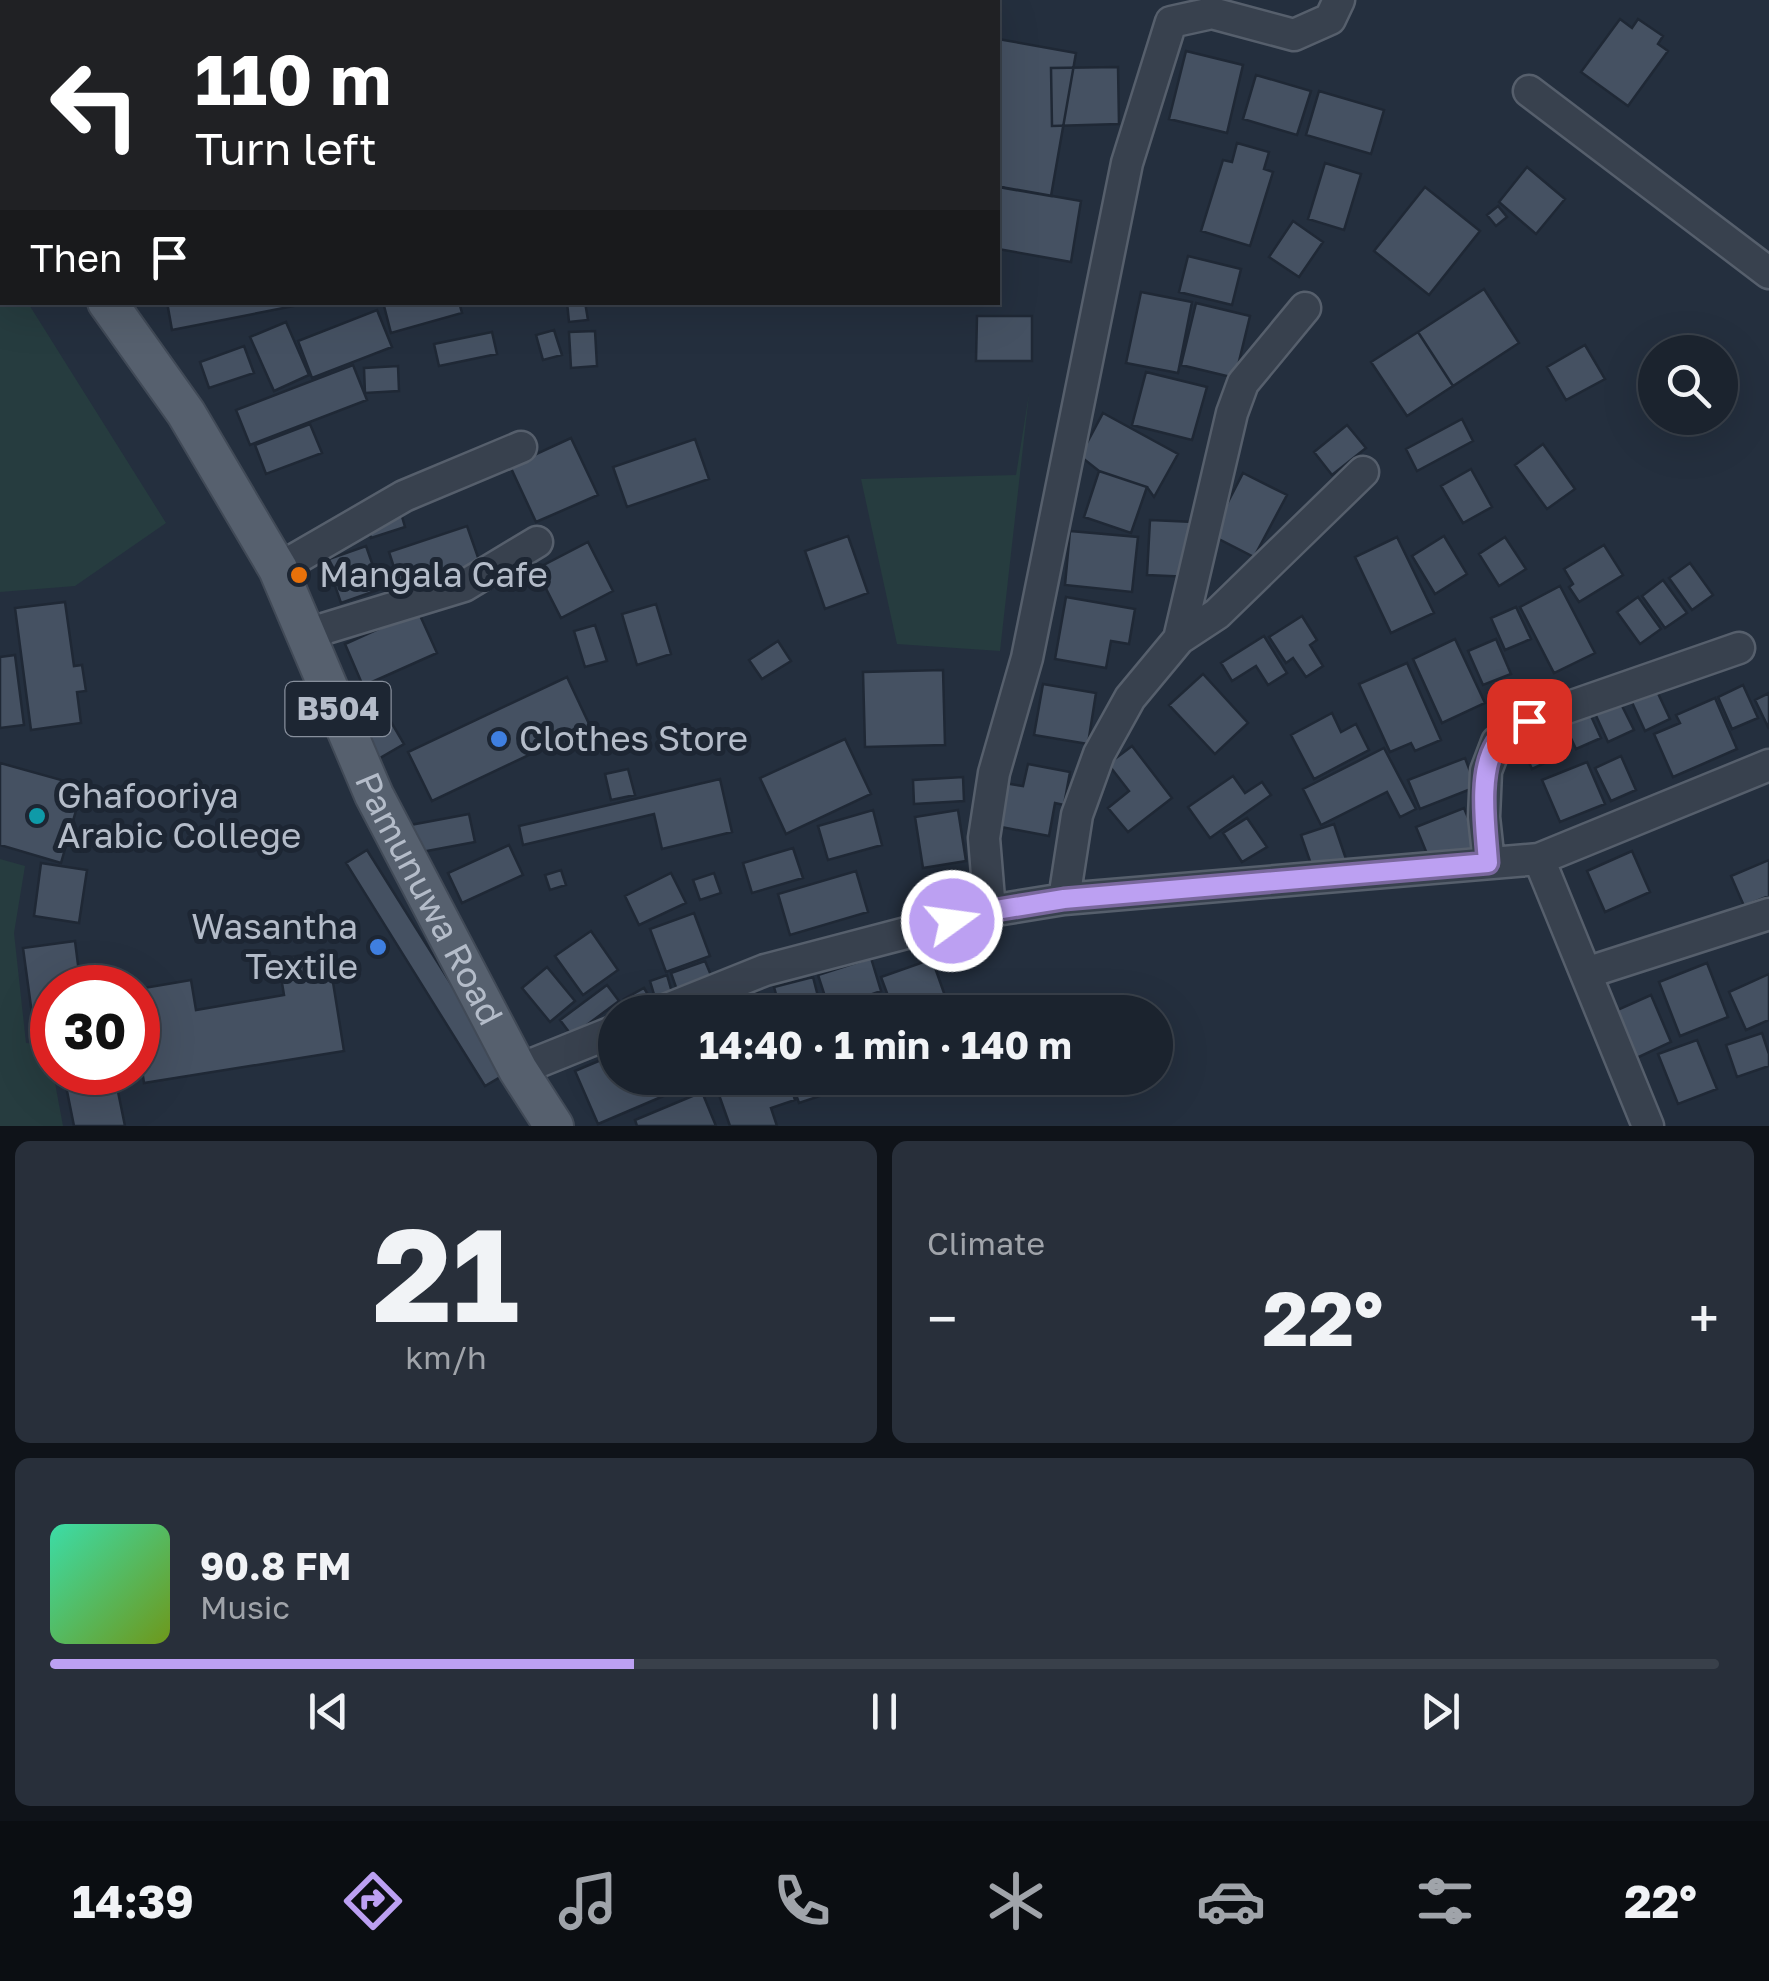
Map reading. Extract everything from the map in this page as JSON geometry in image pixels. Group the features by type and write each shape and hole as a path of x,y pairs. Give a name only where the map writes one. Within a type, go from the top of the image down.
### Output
{"main road":[{"name":"Pamunuwa Road","path":"109,305 186,414 278,568 374,795 518,1070 554,1126"}],"street":[{"path":"990,911 984,838 994,773 1027,658 1127,163 1172,22 1212,13 1294,35 1330,19 1338,0"},
{"path":"1529,92 1769,273"},
{"path":"1179,639 1224,444 1243,383 1304,308"},
{"path":"278,568 404,496 521,447"},
{"path":"1064,899 1076,814 1099,754 1130,698 1179,639 1217,614 1363,472"},
{"path":"307,634 464,586 538,542"},
{"path":"1488,863 1486,771 1497,742 1529,721 1740,648"},
{"path":"702,995 765,970 990,911 1064,899 1540,859 1769,764"},
{"path":"1540,859 1648,1126"},
{"path":"1586,973 1769,914"},
{"path":"518,1070 598,1038"}],"green space":[{"path":"0,305 29,305 166,523 75,586 0,592"},
{"path":"1029,394 1000,651 897,644 861,479 1016,475"},
{"path":"0,859 25,866 14,933 26,1043 30,1043 30,1095 57,1095 63,1126 0,1126"}],"building":[{"path":"1620,19 1632,28 1638,19 1663,36 1658,44 1668,51 1628,106 1581,72"},
{"path":"1000,39 1076,53 1051,196 1000,187"},
{"path":"1186,51 1243,65 1227,133 1169,119"},
{"path":"1118,67 1119,124 1052,126 1051,68"},
{"path":"1256,75 1311,91 1297,135 1243,119"},
{"path":"1319,91 1384,110 1371,154 1306,135"},
{"path":"1237,143 1269,152 1264,169 1273,172 1250,246 1201,231 1223,160 1232,162"},
{"path":"1325,163 1361,174 1344,230 1308,219"},
{"path":"1527,167 1565,199 1536,234 1499,202"},
{"path":"1001,187 1081,201 1071,262 1000,249"},
{"path":"1425,187 1480,231 1429,295 1374,251"},
{"path":"1498,206 1507,217 1496,226 1487,215"},
{"path":"1293,221 1323,242 1299,277 1269,257"},
{"path":"1188,256 1241,269 1232,305 1179,292"},
{"path":"1484,289 1519,343 1453,386 1418,332"},
{"path":"1141,292 1192,302 1178,373 1126,363"},
{"path":"1196,303 1250,316 1235,378 1181,365"},
{"path":"168,305 299,305 172,330"},
{"path":"384,305 460,305 462,313 391,333"},
{"path":"567,305 586,305 588,320 569,322"},
{"path":"377,310 392,347 312,378 298,341"},
{"path":"977,316 1032,316 1032,361 976,361"},
{"path":"286,322 309,375 274,391 250,337"},
{"path":"554,330 562,355 543,360 536,335"},
{"path":"595,331 597,366 571,368 569,332"},
{"path":"492,332 497,354 439,366 434,344"},
{"path":"1418,332 1453,386 1407,416 1371,362"},
{"path":"1585,345 1605,379 1566,400 1547,367"},
{"path":"244,346 254,373 209,388 200,362"},
{"path":"353,365 367,400 250,445 236,410"},
{"path":"398,366 399,391 365,393 364,368"},
{"path":"1146,372 1207,387 1192,440 1132,425"},
{"path":"1103,413 1178,454 1154,497 1147,487 1099,471 1080,456"},
{"path":"1462,419 1473,441 1417,471 1406,449"},
{"path":"310,424 322,453 266,474 255,445"},
{"path":"1347,425 1366,448 1332,475 1314,452"},
{"path":"571,438 598,495 536,522 510,466"},
{"path":"695,439 709,479 627,507 613,467"},
{"path":"1543,444 1575,489 1547,509 1515,465"},
{"path":"1471,469 1492,507 1463,523 1441,486"},
{"path":"1099,471 1147,487 1131,533 1084,517"},
{"path":"1243,473 1287,495 1254,557 1211,535"},
{"path":"401,513 405,527 371,538 366,525"},
{"path":"1150,520 1194,522 1191,577 1147,575"},
{"path":"467,526 480,563 401,589 389,552"},
{"path":"1070,531 1138,537 1132,592 1065,585"},
{"path":"848,536 868,593 825,609 805,551"},
{"path":"1444,536 1467,574 1435,594 1412,556"},
{"path":"1397,537 1434,613 1391,633 1355,557"},
{"path":"1505,537 1526,569 1499,586 1479,554"},
{"path":"588,542 613,591 561,618 536,569"},
{"path":"1604,545 1623,575 1579,602 1564,569"},
{"path":"366,546 381,589 341,603 326,560"},
{"path":"1690,563 1713,595 1692,610 1669,578"},
{"path":"1663,580 1687,613 1665,628 1642,596"},
{"path":"1560,586 1595,653 1554,673 1520,607"},
{"path":"1066,597 1135,609 1129,644 1111,641 1106,668 1055,659"},
{"path":"1638,597 1661,629 1640,644 1617,612"},
{"path":"65,602 74,666 82,665 86,691 77,692 81,723 31,730 15,608"},
{"path":"656,604 671,654 637,665 622,614"},
{"path":"1516,607 1531,639 1505,650 1491,618"},
{"path":"418,611 437,653 363,686 345,644"},
{"path":"1302,616 1317,640 1310,645 1323,666 1306,677 1293,658 1286,663 1269,637"},
{"path":"595,625 607,661 585,667 574,631"},
{"path":"1264,636 1287,673 1268,685 1256,666 1232,681 1221,663"},
{"path":"1455,639 1485,703 1442,723 1413,659"},
{"path":"1496,639 1511,674 1483,685 1468,651"},
{"path":"778,641 791,661 762,679 749,660"},
{"path":"15,655 24,725 0,728 0,657"},
{"path":"1407,663 1441,740 1415,751 1411,743 1390,752 1359,684"},
{"path":"943,670 945,745 865,747 863,672"},
{"path":"1203,674 1248,723 1215,754 1169,705"},
{"name":"Clothes Store","path":"567,677 590,726 432,801 408,752"},
{"path":"1043,684 1096,693 1088,744 1034,735"},
{"path":"1743,685 1758,718 1732,729 1718,697"},
{"path":"1655,687 1670,719 1645,731 1630,698"},
{"path":"1769,693 1769,729 1755,700"},
{"path":"377,698 404,744 373,762 346,717"},
{"path":"1618,698 1634,730 1608,742 1593,709"},
{"path":"1715,698 1737,749 1673,777 1654,734 1680,723 1676,715"},
{"path":"1586,705 1601,738 1576,749 1561,717"},
{"path":"1332,713 1341,732 1356,724 1369,750 1314,779 1291,735"},
{"path":"1561,730 1570,751 1532,769 1522,747"},
{"path":"845,739 871,794 786,834 760,778"},
{"path":"1132,746 1172,798 1128,832 1108,808 1129,791 1108,764"},
{"path":"1384,748 1416,809 1400,817 1387,792 1321,825 1303,789"},
{"path":"1621,756 1636,790 1611,801 1595,768"},
{"path":"1465,758 1476,787 1420,809 1408,780"},
{"path":"1587,762 1605,804 1560,822 1542,780"},
{"name":"Ghafooriya Arabic College","path":"0,763 83,786 61,863 0,845"},
{"path":"1028,764 1070,772 1064,805 1055,803 1049,836 996,826 1004,783 1023,786"},
{"path":"628,769 635,795 611,800 605,774"},
{"path":"1233,776 1245,793 1262,782 1271,795 1210,838 1188,807"},
{"path":"963,777 964,801 914,804 913,780"},
{"path":"720,779 732,832 662,849 654,814 523,845 519,826"},
{"path":"1464,808 1480,847 1432,866 1416,827"},
{"path":"873,810 882,845 828,860 818,826"},
{"path":"958,810 966,861 923,868 915,817"},
{"path":"469,814 475,842 411,854 405,826"},
{"path":"1247,818 1267,847 1242,862 1223,833"},
{"path":"1334,824 1346,859 1313,870 1301,835"},
{"path":"509,845 523,875 462,903 448,873"},
{"path":"793,848 803,878 752,893 743,863"},
{"path":"367,850 507,1073 485,1086 346,863"},
{"path":"1632,851 1650,892 1605,912 1587,871"},
{"path":"1769,860 1769,896 1744,906 1731,876"},
{"path":"41,863 87,870 79,923 34,916"},
{"path":"561,870 566,885 550,890 545,875"},
{"path":"856,871 868,912 790,935 778,894"},
{"path":"671,873 686,903 639,925 625,896"},
{"path":"714,873 721,893 700,900 693,880"},
{"path":"694,913 710,956 666,972 650,929"},
{"path":"591,931 618,970 583,995 555,956"},
{"path":"75,941 78,965 30,965 30,999 23,948"},
{"path":"328,951 344,1051 160,1080 160,985 191,980 196,1010 284,995 278,959"},
{"path":"871,958 881,991 870,995 824,995 818,975"},
{"path":"932,959 945,995 888,995 881,977"},
{"path":"705,961 713,980 678,993 671,973"},
{"path":"1707,963 1728,1017 1680,1036 1659,982"},
{"path":"547,967 575,1001 550,1022 522,988"},
{"path":"1769,974 1769,1020 1746,1030 1729,992"},
{"path":"667,975 673,995 654,995 650,981"},
{"path":"813,977 818,995 776,995 774,987"},
{"path":"607,985 614,995 598,995 598,1017 572,1036 560,1020"},
{"path":"1651,995 1671,1042 1628,1062 1606,1015"},
{"path":"1762,1033 1769,1066 1737,1077 1726,1045"},
{"path":"1697,1040 1717,1089 1678,1104 1658,1054"},
{"path":"598,1061 598,1095 666,1095 598,1124 575,1071"},
{"path":"68,1095 119,1095 125,1126 74,1126"},
{"path":"703,1095 716,1126 637,1126 635,1120"},
{"path":"719,1095 793,1095 795,1100 771,1108 777,1126 730,1126"},
{"path":"796,1095 823,1095 799,1103"}],"place":[{"name":"Mangala Cafe","path":"299,575"},
{"name":"Clothes Store","path":"499,739"},
{"name":"Ghafooriya Arabic College","path":"37,816"},
{"name":"Wasantha Textile","path":"378,947"}],"route":[{"path":"952,921 1064,899 1488,863 1486,771 1497,742 1529,721"}]}
